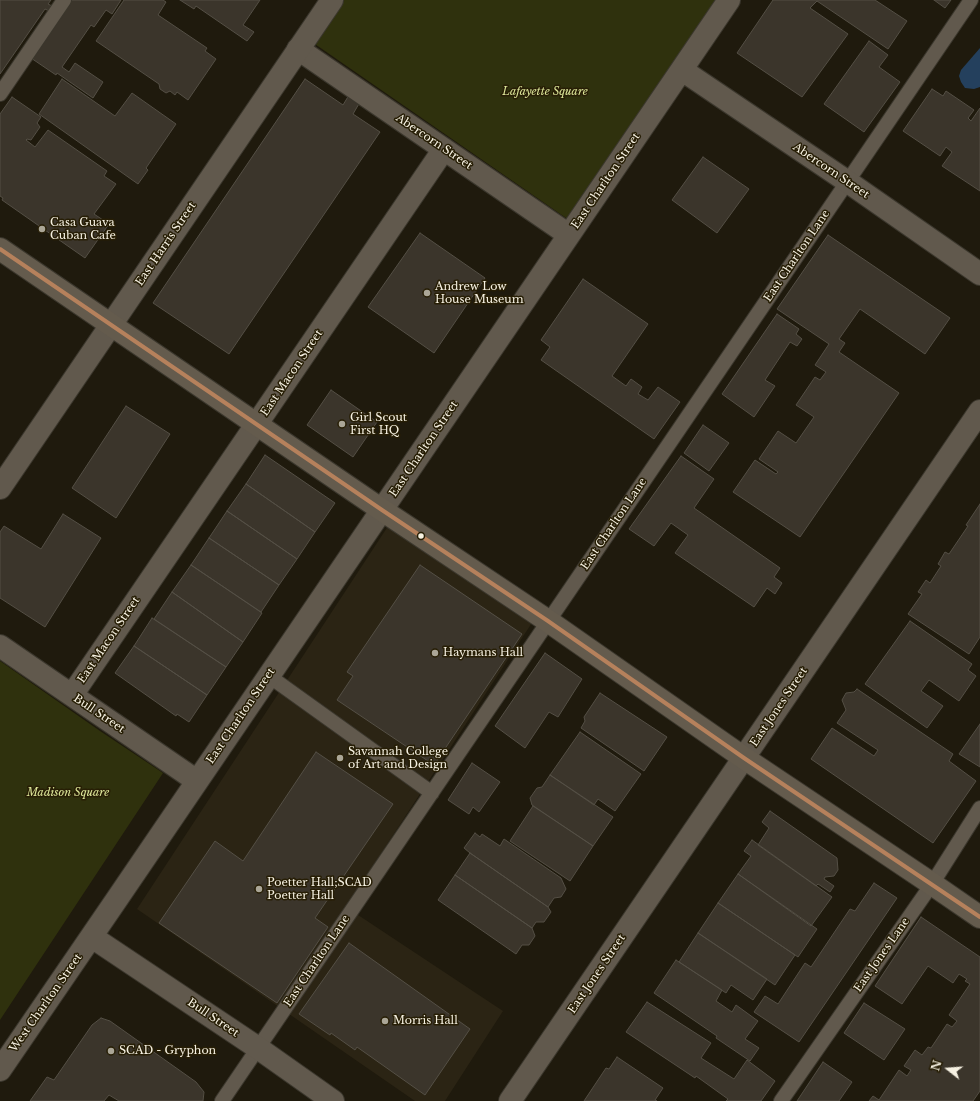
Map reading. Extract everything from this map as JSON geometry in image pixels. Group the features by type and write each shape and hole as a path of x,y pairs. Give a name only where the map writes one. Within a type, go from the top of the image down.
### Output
{"main road":[{"path":"0,249 382,510 548,621 744,758 932,884 980,918"}],"street":[{"name":"East Harris Street","path":"0,488 332,0"},
{"name":"East Charlton Street","path":"92,937 729,0"},
{"name":"Abercorn Street","path":"298,49 569,235"},
{"name":"Abercorn Street","path":"682,70 848,182 980,274"},
{"name":"East Macon Street","path":"72,695 444,149"},
{"name":"East Jones Street","path":"510,1101 980,411"},
{"name":"Bull Street","path":"0,646 197,781"},
{"name":"Bull Street","path":"92,937 258,1048 333,1101"},
{"name":"West Charlton Street","path":"0,1070 92,937"}],"lane":[{"path":"0,94 64,0"},
{"name":"East Charlton Lane","path":"222,1101 971,0"},
{"path":"269,676 432,793"},
{"name":"East Jones Lane","path":"781,1101 932,884 980,808"}],"shaded area":[{"name":"Savannah College of Art and Design","path":"396,514 541,609 346,907 503,1011 445,1101 415,1101 137,909"}],"green space":[{"name":"Lafayette Square","path":"340,0 719,0 569,220 312,42"},
{"name":"Madison Square","path":"0,661 163,773 0,1020"}],"water":[{"path":"980,48 980,87 974,89 965,88 959,76 961,70"}],"building":[{"path":"0,0 51,0 48,4 52,6 49,11 45,9 0,74"},
{"path":"67,0 121,0 112,14 106,10 94,27 91,25 62,67 69,72 75,63 103,82 93,98 57,73 56,75 28,56"},
{"path":"124,0 163,0 166,2 158,15 207,48 205,51 216,59 188,100 177,92 175,95 170,91 166,93 160,89 159,84 96,41"},
{"path":"180,0 260,0 243,25 254,32 247,41 196,6 194,9"},
{"path":"773,0 875,0 907,21 888,49 817,1 810,8 848,34 802,97 737,53"},
{"path":"934,0 951,0 945,8"},
{"path":"869,41 888,55 879,67 900,82 864,132 824,104"},
{"path":"62,79 115,116 132,93 176,124 146,168 148,170 138,184 39,114"},
{"path":"305,79 343,105 349,95 360,102 353,114 380,132 229,354 153,303"},
{"path":"932,89 943,96 946,91 974,110 968,118 971,121 980,108 980,191 942,166 952,152 946,147 940,156 903,131"},
{"path":"12,97 41,117 37,123 40,127 31,140 26,140 35,147 48,130 107,171 104,176 116,184 94,214 109,224 85,258 2,200 3,198 0,196 0,114"},
{"path":"703,157 749,189 717,233 672,200"},
{"name":"Andrew Low House Museum","path":"420,233 485,278 434,353 368,307"},
{"path":"828,235 950,318 925,354 860,309 839,339 845,343 839,352 899,393 800,537 733,492 755,460 776,474 778,472 759,459 778,431 796,443 814,417 796,405 815,377 820,380 826,372 815,365 829,344 777,309"},
{"path":"583,279 648,324 612,376 626,386 631,379 642,387 638,394 648,400 658,387 680,402 654,439 541,360 550,347 541,340"},
{"path":"777,314 799,329 796,334 802,339 797,346 790,342 765,380 775,386 754,417 722,394"},
{"name":"Girl Scout First HQ","path":"331,390 377,422 353,457 307,425"},
{"path":"126,406 170,434 116,518 72,488"},
{"path":"703,425 729,443 709,471 684,453"},
{"path":"265,455 335,503 315,532 246,484"},
{"path":"681,456 714,479 694,508 780,568 774,577 782,583 775,594 767,588 754,607 675,553 688,535 671,523 654,546 629,529"},
{"path":"246,484 315,532 297,559 227,511"},
{"path":"980,504 980,637 969,654 908,614 922,594 918,592 926,580 930,583 941,566 938,564 945,552 949,554 968,526 966,525"},
{"path":"227,511 297,559 279,585 209,538"},
{"path":"63,514 101,538 45,627 0,598 0,532 4,526 41,549"},
{"path":"209,538 279,585 261,612 191,565"},
{"path":"191,565 262,613 243,642 172,592"},
{"name":"Haymans Hall","path":"420,565 522,634 434,765 337,700 353,676 347,672"},
{"path":"172,592 243,642 226,667 154,619"},
{"path":"152,618 226,667 207,695 134,646"},
{"path":"910,621 972,664 968,670 976,676 959,701 929,680 921,691 943,706 927,728 865,684"},
{"path":"134,646 207,695 189,722 177,714 176,716 115,673"},
{"path":"545,653 582,679 558,717 549,712 525,748 495,726"},
{"path":"857,689 953,754 949,761 976,781 933,843 811,759 832,728 874,756 878,750 837,723 846,710 842,700 846,693 854,692"},
{"path":"600,693 667,737 644,771 581,728 585,721 584,717"},
{"path":"980,724 980,767 959,754"},
{"path":"580,732 641,774 615,811 598,799 594,805 550,775"},
{"name":"Poetter Hall;SCAD Poetter Hall","path":"316,752 393,804 315,918 328,927 277,1003 159,923 215,841 243,861"},
{"path":"472,763 500,782 479,812 473,807 469,814 448,800"},
{"path":"550,775 613,817 593,846 532,805 530,798 537,788 542,787"},
{"path":"533,806 593,846 570,881 510,841"},
{"path":"770,811 837,858 838,870 834,876 825,877 824,879 834,886 830,892 818,884 816,886 758,845 769,828 762,822"},
{"path":"475,833 480,837 482,834 500,846 504,839 561,878 566,889 561,897 554,898 548,907 470,853 464,848"},
{"path":"752,840 832,897 811,926 738,874 751,856 744,851"},
{"path":"470,853 548,907 551,912 544,922 536,922 532,928 455,875"},
{"path":"738,874 817,929 798,957 718,903"},
{"path":"455,875 532,928 535,936 529,945 522,945 516,954 438,900"},
{"path":"874,883 897,898 799,1042 754,1012 765,996 778,1004 805,963 811,967 850,909 855,911"},
{"path":"718,903 795,955 775,985 698,933"},
{"path":"921,917 980,957 980,1091 973,1101 869,1101 873,1096 879,1100 899,1070 907,1076 911,1070 904,1066 915,1050 922,1055 928,1047 931,1048 947,1024 952,1027 957,1021 949,1015 970,984 965,981 967,979 959,974 953,983 928,966 902,1004 875,986"},
{"path":"698,933 767,979 753,1000 731,985 726,993 679,962"},
{"name":"Morris Hall","path":"349,943 470,1029 425,1095 357,1047 355,1050 331,1033 330,1035 299,1014"},
{"path":"676,960 722,990 716,1001 732,1012 736,1005 758,1021 745,1039 759,1048 750,1061 716,1038 717,1036 654,993"},
{"path":"647,1002 711,1043 701,1058 734,1079 747,1060 775,1081 761,1101 726,1101 728,1099 696,1076 695,1078 626,1032"},
{"path":"864,1003 905,1029 884,1060 844,1033"},
{"path":"101,1018 110,1021 196,1082 204,1092 203,1101 119,1101 109,1095 104,1101 30,1101 47,1077 54,1080 92,1025"},
{"path":"617,1057 663,1088 655,1100 657,1101 584,1101 606,1068 609,1069"},
{"path":"823,1062 852,1082 839,1101 797,1101"}],"transit line":[{"path":"0,249 382,510 548,621 744,758 980,917"}],"place":[{"name":"Casa Guava Cuban Cafe","path":"42,229"},
{"name":"Andrew Low House Museum","path":"427,293"},
{"name":"Girl Scout First HQ","path":"342,424"},
{"name":"Haymans Hall","path":"435,653"},
{"name":"Savannah College of Art and Design","path":"340,758"},
{"name":"Poetter Hall;SCAD Poetter Hall","path":"259,889"},
{"name":"Morris Hall","path":"385,1021"},
{"name":"SCAD - Gryphon","path":"111,1051"}]}
